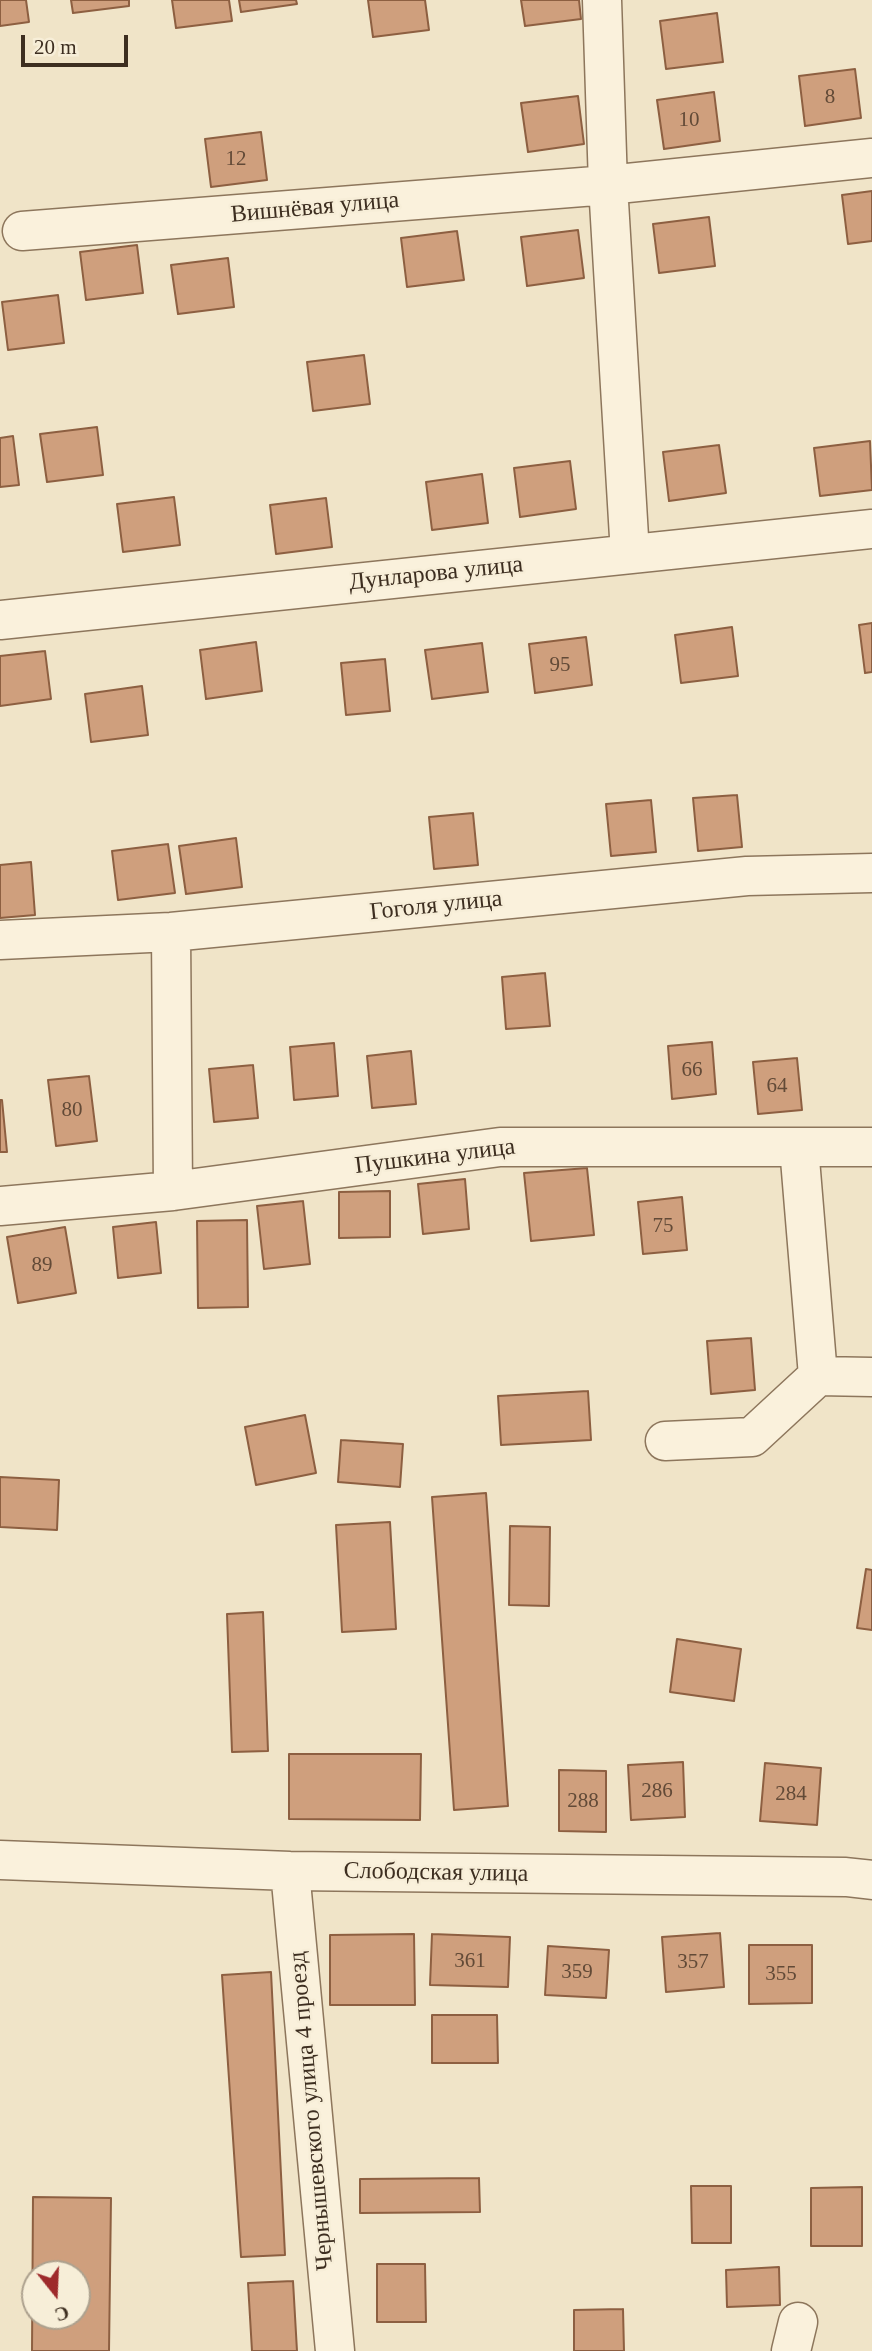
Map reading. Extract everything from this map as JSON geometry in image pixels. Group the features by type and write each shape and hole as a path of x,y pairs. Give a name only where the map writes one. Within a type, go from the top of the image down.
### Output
{"street":[{"path":"602,0 608,185 630,554"},
{"name":"Вишнёвая улица","path":"22,231 608,185 872,158"},
{"name":"Дунларова улица","path":"0,620 872,529"},
{"name":"Гоголя улица","path":"0,940 171,932 747,876 872,873"},
{"path":"171,932 173,1191"},
{"name":"Пушкина улица","path":"0,1206 173,1191 500,1147 872,1147"},
{"path":"799,1147 818,1376"},
{"path":"665,1441 752,1437 818,1376 872,1377"},
{"name":"Слободская улица","path":"0,1860 290,1871 846,1877 872,1880"},
{"name":"Чернышевского улица 4 проезд","path":"290,1871 335,2351"}],"building":[{"path":"0,0 26,0 29,22 0,26"},
{"path":"71,0 129,0 129,6 73,13"},
{"path":"172,0 229,0 232,21 176,28"},
{"path":"239,0 296,0 297,4 241,12"},
{"path":"368,0 425,0 429,30 373,37"},
{"path":"521,0 579,0 581,19 525,26"},
{"path":"717,13 723,62 666,69 660,21"},
{"path":"855,69 861,118 805,126 799,76"},
{"path":"714,92 720,141 664,149 657,100"},
{"path":"578,96 584,144 528,152 521,103"},
{"path":"261,132 267,180 211,187 205,139"},
{"path":"872,191 872,241 848,244 842,195"},
{"path":"709,217 715,266 659,273 653,224"},
{"path":"578,230 584,278 527,286 521,237"},
{"path":"457,231 464,280 407,287 401,238"},
{"path":"137,245 143,293 86,300 80,252"},
{"path":"228,258 234,307 178,314 171,265"},
{"path":"58,295 64,343 8,350 2,302"},
{"path":"364,355 370,404 313,411 307,362"},
{"path":"97,427 103,475 47,482 40,434"},
{"path":"13,436 19,485 0,487 0,438"},
{"path":"870,441 872,490 820,496 814,448"},
{"path":"719,445 726,493 669,501 663,452"},
{"path":"570,461 576,509 520,517 514,468"},
{"path":"482,474 488,523 432,530 426,482"},
{"path":"174,497 180,545 123,552 117,504"},
{"path":"326,498 332,547 276,554 270,505"},
{"path":"872,623 872,672 865,673 859,625"},
{"path":"732,627 738,676 681,683 675,635"},
{"path":"586,637 592,685 535,693 529,644"},
{"path":"256,642 262,691 206,699 200,650"},
{"path":"482,643 488,692 432,699 425,650"},
{"path":"45,651 51,699 0,706 0,656"},
{"path":"385,659 390,711 346,715 341,663"},
{"path":"142,686 148,735 91,742 85,694"},
{"path":"737,795 742,847 698,851 693,798"},
{"path":"651,800 656,852 611,856 606,804"},
{"path":"473,813 478,865 434,869 429,817"},
{"path":"236,838 242,887 186,894 179,846"},
{"path":"168,844 175,893 118,900 112,851"},
{"path":"31,862 35,915 0,918 0,865"},
{"path":"545,973 550,1026 506,1029 502,977"},
{"path":"712,1042 716,1094 672,1099 668,1046"},
{"path":"334,1043 338,1096 294,1100 290,1047"},
{"path":"411,1051 416,1104 372,1108 367,1056"},
{"path":"797,1058 802,1110 758,1114 753,1062"},
{"path":"253,1065 258,1118 214,1122 209,1069"},
{"path":"89,1076 97,1141 56,1146 48,1080"},
{"path":"2,1100 7,1152 0,1152"},
{"path":"587,1168 594,1235 531,1241 524,1173"},
{"path":"465,1179 469,1229 423,1234 418,1184"},
{"path":"390,1191 390,1237 339,1238 339,1192"},
{"path":"682,1197 687,1250 643,1254 638,1202"},
{"path":"303,1201 310,1264 264,1269 257,1206"},
{"path":"247,1220 248,1307 198,1308 197,1221"},
{"path":"156,1222 161,1273 118,1278 113,1227"},
{"path":"65,1227 76,1293 18,1303 7,1237"},
{"path":"751,1338 755,1390 711,1394 707,1341"},
{"path":"588,1391 591,1440 501,1445 498,1396"},
{"path":"305,1415 316,1473 256,1485 245,1427"},
{"path":"341,1440 403,1444 400,1487 338,1482"},
{"path":"0,1477 59,1480 57,1530 0,1527"},
{"path":"486,1493 508,1806 454,1810 432,1497"},
{"path":"390,1522 396,1629 342,1632 336,1525"},
{"path":"510,1526 550,1527 549,1606 509,1605"},
{"path":"866,1569 872,1570 872,1630 857,1628"},
{"path":"263,1612 268,1751 232,1752 227,1614"},
{"path":"677,1639 741,1649 734,1701 670,1692"},
{"path":"289,1754 421,1754 420,1820 289,1819"},
{"path":"683,1762 685,1817 631,1820 628,1765"},
{"path":"765,1763 821,1768 817,1825 760,1821"},
{"path":"559,1770 606,1771 606,1832 559,1831"},
{"path":"720,1933 724,1987 666,1992 662,1937"},
{"path":"414,1934 415,2005 330,2005 330,1935"},
{"path":"432,1934 510,1937 508,1987 430,1985"},
{"path":"749,1945 812,1945 812,2003 749,2004"},
{"path":"548,1946 609,1950 606,1998 545,1995"},
{"path":"271,1972 285,2255 241,2257 222,1975"},
{"path":"432,2015 497,2015 498,2063 432,2063"},
{"path":"479,2178 480,2212 360,2213 360,2179"},
{"path":"691,2186 731,2186 731,2243 692,2243"},
{"path":"862,2187 862,2246 811,2246 811,2188"},
{"path":"33,2197 111,2198 109,2351 32,2351 32,2330 91,2330 91,2260 33,2260"},
{"path":"377,2264 425,2264 426,2322 377,2322"},
{"path":"779,2267 780,2305 727,2307 726,2270"},
{"path":"293,2281 297,2351 252,2351 248,2283"},
{"path":"623,2309 624,2351 574,2351 574,2310"}]}
